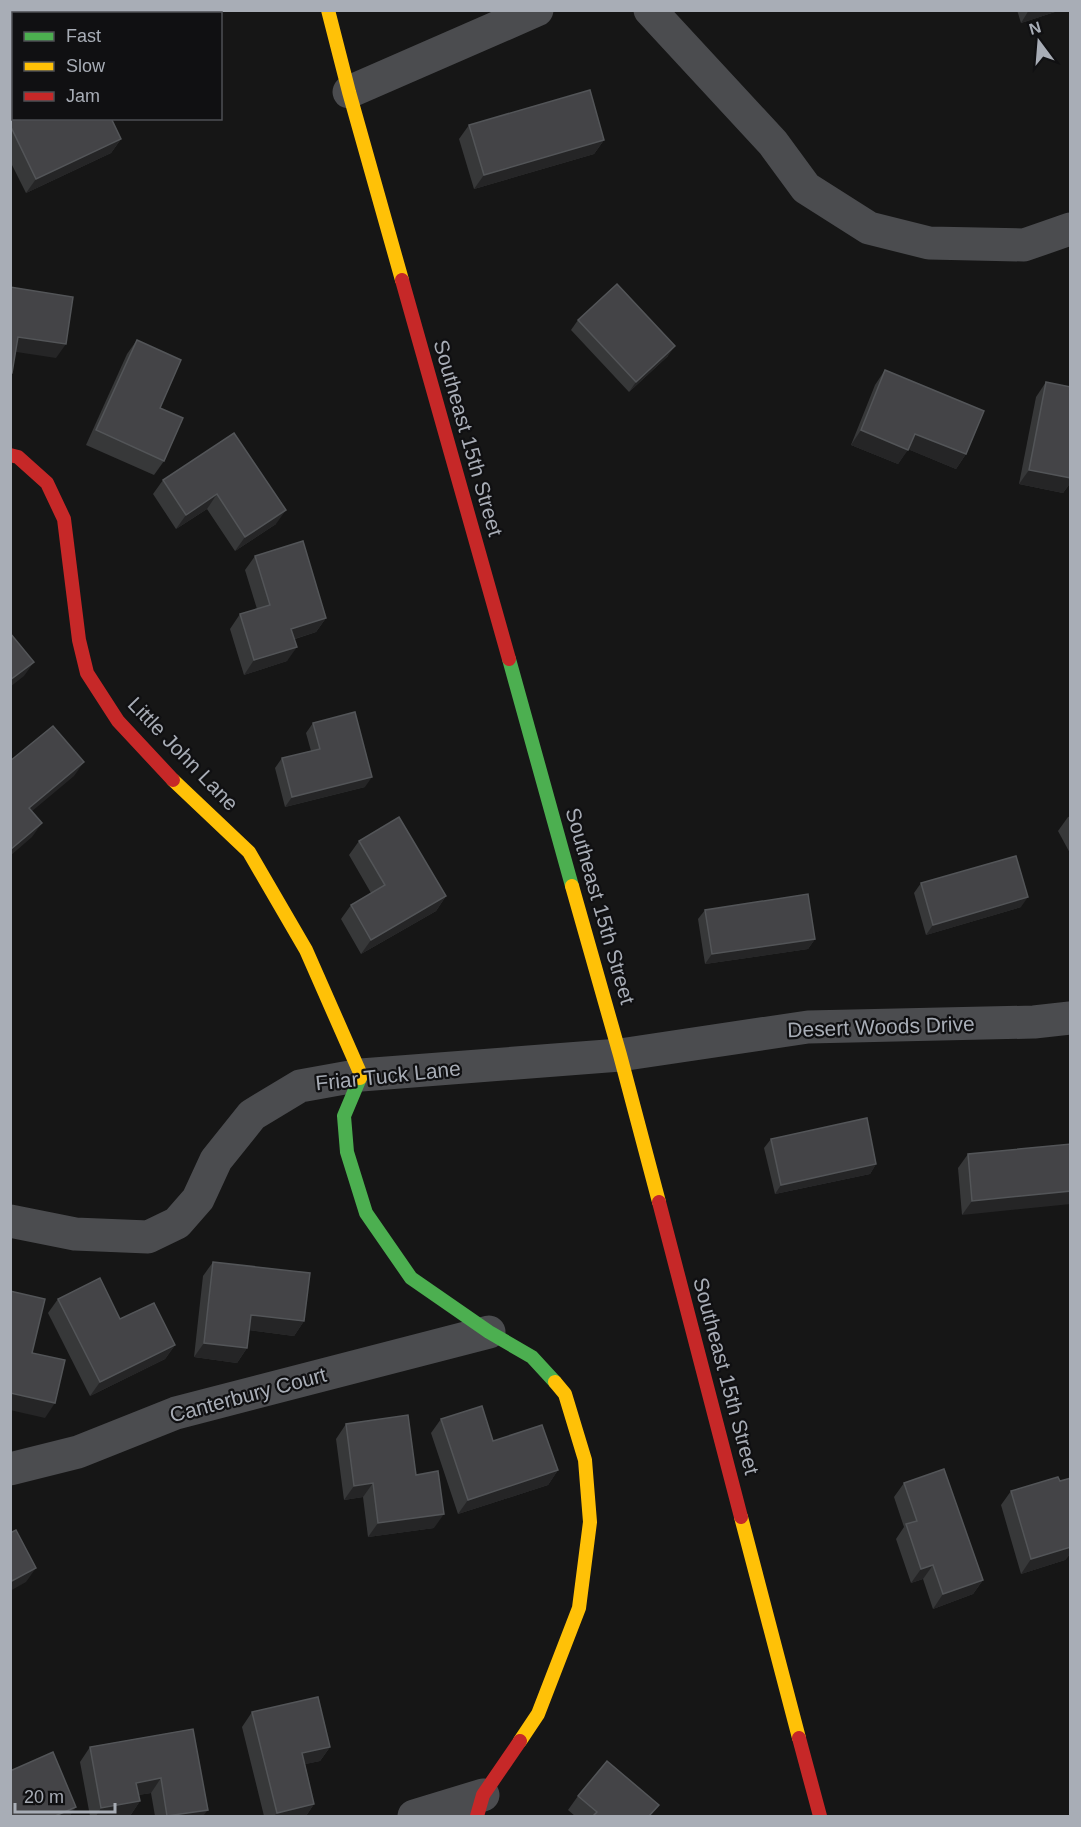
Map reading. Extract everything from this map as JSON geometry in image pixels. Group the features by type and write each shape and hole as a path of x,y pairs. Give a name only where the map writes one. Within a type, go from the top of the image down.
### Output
{"main road":[{"name":"Southeast 15th Street","path":"328,10 349,92 620,1055 820,1816"},
{"name":"Little John Lane","path":"10,454 18,457 47,483 64,519 79,640 87,673 118,721 176,783 249,852 306,950 362,1075"},
{"path":"362,1075 344,1116 347,1152 366,1213 411,1278 489,1332 532,1357 565,1394 585,1460 590,1522 579,1608 538,1714 480,1806"}],"street":[{"path":"349,92 537,10"},
{"path":"650,10 773,142 806,188 869,228 929,243 1024,245 1071,228"},
{"name":"Desert Woods Drive","path":"620,1055 808,1027 1034,1022 1071,1018"},
{"name":"Friar Tuck Lane","path":"10,1221 75,1234 148,1237 177,1223 198,1199 216,1160 252,1114 300,1086 362,1075 620,1055"},
{"name":"Canterbury Court","path":"10,1469 78,1452 176,1413 489,1332"},
{"path":"414,1816 480,1806"}],"building":[{"path":"89,10 172,10 172,12 89,12"},
{"path":"590,90 604,140 484,175 469,125"},
{"path":"10,98 12,98 12,120 112,120 121,139 36,179 10,125"},
{"path":"617,284 675,346 636,382 578,320"},
{"path":"10,287 73,297 66,344 18,337 12,373 10,373"},
{"path":"137,340 181,360 160,408 183,418 164,461 96,430"},
{"path":"885,370 984,411 966,454 915,434 908,450 861,430"},
{"path":"1046,382 1071,387 1071,478 1029,470"},
{"path":"234,433 286,510 245,537 217,494 186,515 163,480"},
{"path":"303,541 326,618 291,629 297,647 254,660 240,614 270,605 255,556"},
{"path":"10,633 34,662 10,680"},
{"path":"355,712 372,777 292,797 282,758 320,749 313,723"},
{"path":"53,726 84,762 29,808 42,823 10,850 10,761"},
{"path":"399,817 446,896 371,940 351,905 385,885 359,841"},
{"path":"1016,856 1028,897 933,925 921,883"},
{"path":"808,894 815,939 712,954 705,910"},
{"path":"867,1118 876,1164 781,1185 771,1139"},
{"path":"1071,1144 1071,1191 972,1201 968,1154"},
{"path":"213,1262 310,1273 304,1321 251,1315 247,1348 204,1343"},
{"path":"100,1278 120,1319 154,1303 175,1345 100,1382 58,1299"},
{"path":"10,1291 45,1299 32,1353 65,1360 55,1403 10,1393"},
{"path":"482,1406 493,1441 542,1425 558,1470 468,1500 441,1419"},
{"path":"408,1415 416,1475 438,1471 444,1514 378,1523 373,1483 354,1486 346,1424"},
{"path":"944,1469 983,1580 943,1594 933,1565 921,1569 906,1524 917,1521 904,1483"},
{"path":"1058,1477 1060,1481 1071,1478 1071,1547 1031,1559 1011,1491"},
{"path":"16,1530 36,1568 10,1582 10,1533"},
{"path":"318,1697 330,1747 302,1753 314,1804 277,1813 252,1712"},
{"path":"193,1729 208,1810 167,1816 161,1778 136,1783 140,1801 101,1808 90,1747"},
{"path":"53,1752 76,1807 55,1816 10,1816 10,1771"},
{"path":"607,1761 659,1805 649,1816 593,1816 597,1812 578,1796"}],"traffic: fast":[{"path":"509,659 572,886"},
{"path":"360,1078 344,1116 347,1152 366,1213 411,1278 489,1332 532,1357 555,1382"}],"traffic: slow":[{"path":"328,10 402,280"},
{"path":"173,780 249,852 306,950 361,1075 360,1078"},
{"path":"572,886 659,1202"},
{"path":"520,1741 538,1714 579,1608 590,1522 585,1460 565,1394 555,1382"},
{"path":"741,1517 799,1738"}],"traffic: jam":[{"path":"402,280 509,659"},
{"path":"10,455 18,457 47,483 64,519 79,640 87,673 118,721 173,780"},
{"path":"659,1202 741,1517"},
{"path":"799,1738 820,1816"},
{"path":"477,1816 483,1795 520,1741"}]}
